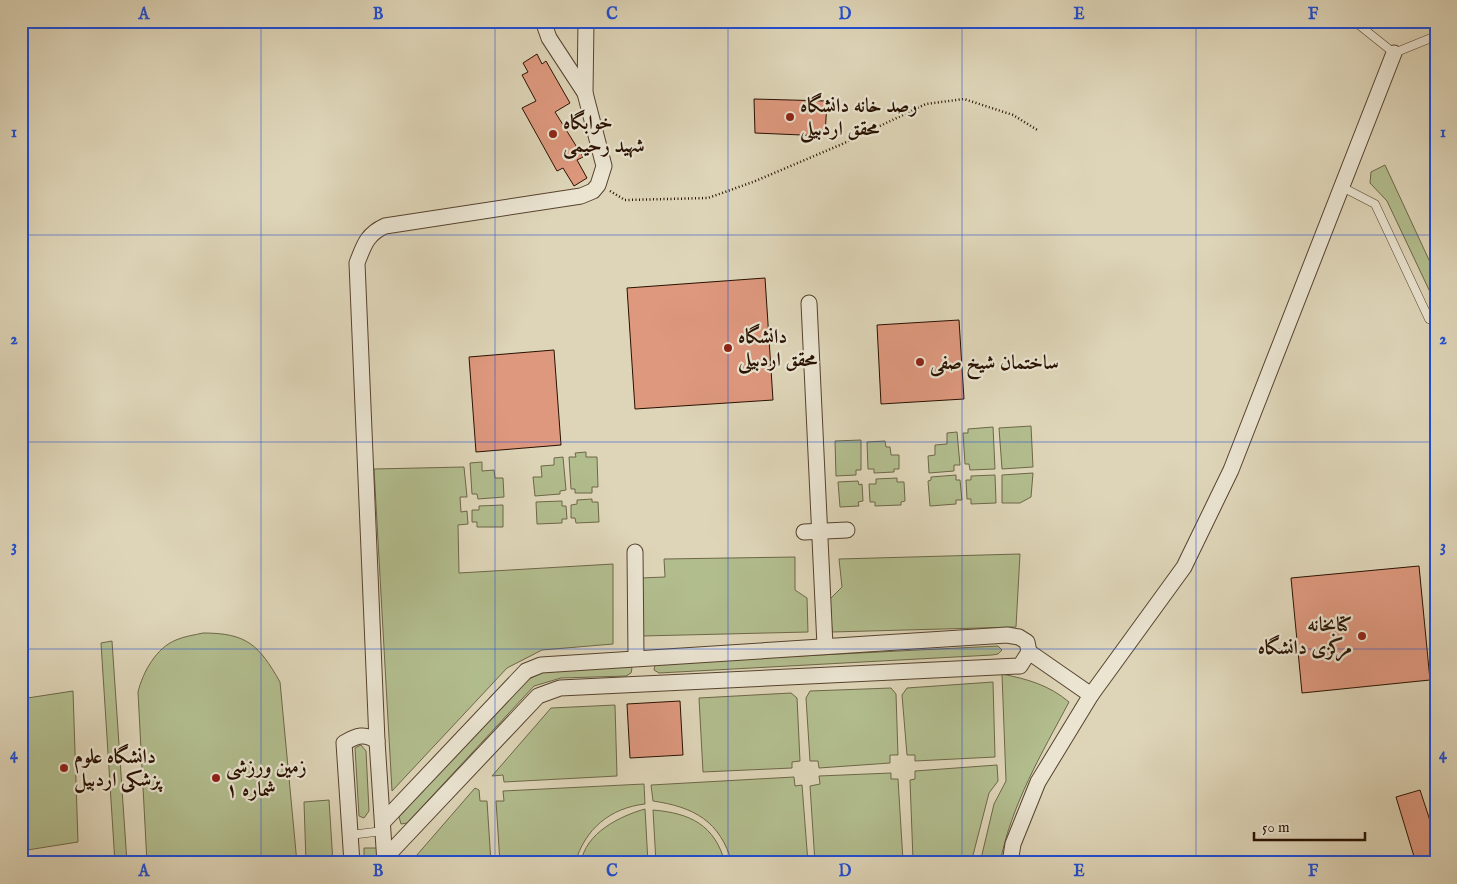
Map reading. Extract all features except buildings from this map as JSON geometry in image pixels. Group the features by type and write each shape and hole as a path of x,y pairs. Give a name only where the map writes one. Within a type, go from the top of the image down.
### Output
{"street":[{"path":"543,21 549,38 585,93"},
{"path":"385,860 378,741 358,263 365,240 373,231 385,226 581,196 592,191 598,185 604,166 585,93 586,21"},
{"path":"1010,863 1014,844 1038,782 1092,695 1184,567 1231,470 1394,53"},
{"path":"809,303 825,646"},
{"path":"804,532 847,530"},
{"path":"635,552 636,657"},
{"path":"383,826 526,671 541,664 1007,635 1019,637 1027,642 1029,652 1020,666 548,690 538,696 385,860"},
{"path":"1029,652 1092,695"},
{"path":"352,863 344,743 355,736 368,735 378,741"}],"lane":[{"path":"1354,21 1394,53 1436,36"},
{"path":"1342,187 1375,204 1429,319 1436,316"},
{"path":"350,834 383,826"}],"path":[{"path":"598,185 626,200 708,198 754,182 840,145 926,104 964,99 1013,115 1039,131"}],"green space":[{"path":"1385,165 1436,275 1436,291 1431,294 1387,201 1370,183 1371,172"},
{"path":"1031,426 1033,467 1002,469 999,428"},
{"path":"993,427 995,469 970,470 969,464 965,464 963,433 968,433 968,429"},
{"path":"957,432 960,465 954,465 954,471 929,473 928,456 935,455 935,445 947,444 947,433"},
{"path":"861,440 861,470 856,470 856,475 836,476 835,441"},
{"path":"885,441 886,447 890,447 891,455 899,455 899,469 894,469 894,472 874,473 874,469 868,469 867,442"},
{"path":"586,452 586,457 597,457 598,487 592,487 592,493 575,493 575,489 571,489 569,457 576,457 575,453"},
{"path":"563,457 566,490 560,491 560,494 535,496 533,477 542,477 541,466 554,465 554,458"},
{"path":"482,462 482,471 494,470 495,478 503,478 504,497 478,499 477,494 472,494 470,463"},
{"path":"464,467 467,497 460,497 461,512 467,511 468,524 458,525 459,573 613,564 613,644 542,650 507,668 392,791 374,469"},
{"path":"1033,473 1031,497 1020,503 1002,503 1002,475"},
{"path":"956,475 956,480 960,480 962,500 956,500 956,504 930,506 928,481 931,480 931,477"},
{"path":"995,475 996,503 971,504 971,499 967,499 966,480 971,480 971,476"},
{"path":"897,478 897,482 904,482 905,501 901,502 901,505 875,506 875,502 870,502 869,484 876,484 876,479"},
{"path":"858,481 859,485 862,484 863,501 858,502 859,506 840,507 838,482"},
{"path":"592,499 592,502 598,502 599,522 576,523 575,518 571,518 571,505 577,504 577,500"},
{"path":"562,501 562,506 566,506 567,519 562,519 562,523 537,524 536,502"},
{"path":"503,505 503,527 477,527 477,522 472,522 472,510 479,510 479,506"},
{"path":"1020,554 1016,627 832,632 830,599 842,587 839,559"},
{"path":"795,557 795,590 807,598 808,632 642,636 641,578 665,577 664,559"},
{"name":"زمین ورزشی شماره ۱","path":"203,633 231,635 250,644 258,650 280,682 297,863 147,863 138,692 147,669 162,649 179,639"},
{"path":"112,641 127,863 115,863 101,643"},
{"path":"998,646 1002,650 998,654 992,655 659,673 654,670 655,665 661,663"},
{"path":"629,665 632,668 631,673 626,676 561,678 534,686 407,823 401,824 399,817 525,681 551,668"},
{"path":"1002,674 1020,678 1054,691 1069,702 1028,780 1012,821 1000,863 980,863 994,804 1006,781"},
{"path":"993,682 995,757 915,761 915,755 907,755 902,695 907,688"},
{"path":"891,688 896,694 898,755 890,755 890,763 819,768 818,761 810,761 806,698 810,691"},
{"path":"73,691 78,842 21,851 21,699"},
{"path":"791,693 797,698 800,761 792,762 792,768 703,772 699,698"},
{"path":"615,705 617,776 504,782 503,775 492,776 551,708"},
{"path":"361,745 366,751 369,811 364,818 359,816 355,748"},
{"path":"997,765 998,781 989,793 971,863 920,863 919,860 913,860 910,780 915,779 915,771"},
{"path":"891,773 891,779 898,779 903,861 897,863 815,863 810,786 820,784 819,776"},
{"path":"794,777 795,786 802,785 808,863 732,863 727,849 713,827 693,812 681,807 653,801 651,785"},
{"path":"644,784 645,804 621,810 601,822 585,840 575,863 500,863 496,801 504,801 503,791"},
{"path":"475,788 479,790 480,801 487,801 491,863 410,863"},
{"path":"329,800 333,863 306,863 304,802"},
{"path":"645,809 648,863 581,863 589,843 605,827 625,816"},
{"path":"653,810 678,814 699,823 715,839 725,863 656,863"},
{"path":"364,848 379,848 380,863 364,863"}],"place":[{"name":"رصد خانه دانشگاه محقق اردبیلی","path":"790,117"},
{"name":"خوابگاه شهید رحیمی","path":"553,134"},
{"name":"دانشگاه محقق اردبیلی","path":"728,348"},
{"name":"ساختمان شیخ صفی","path":"920,362"},
{"name":"کتابخانه مرکزی دانشگاه","path":"1362,636"},
{"name":"دانشگاه علوم پزشکی اردبیل","path":"64,768"},
{"name":"زمین ورزشی شماره ۱","path":"216,778"}]}
